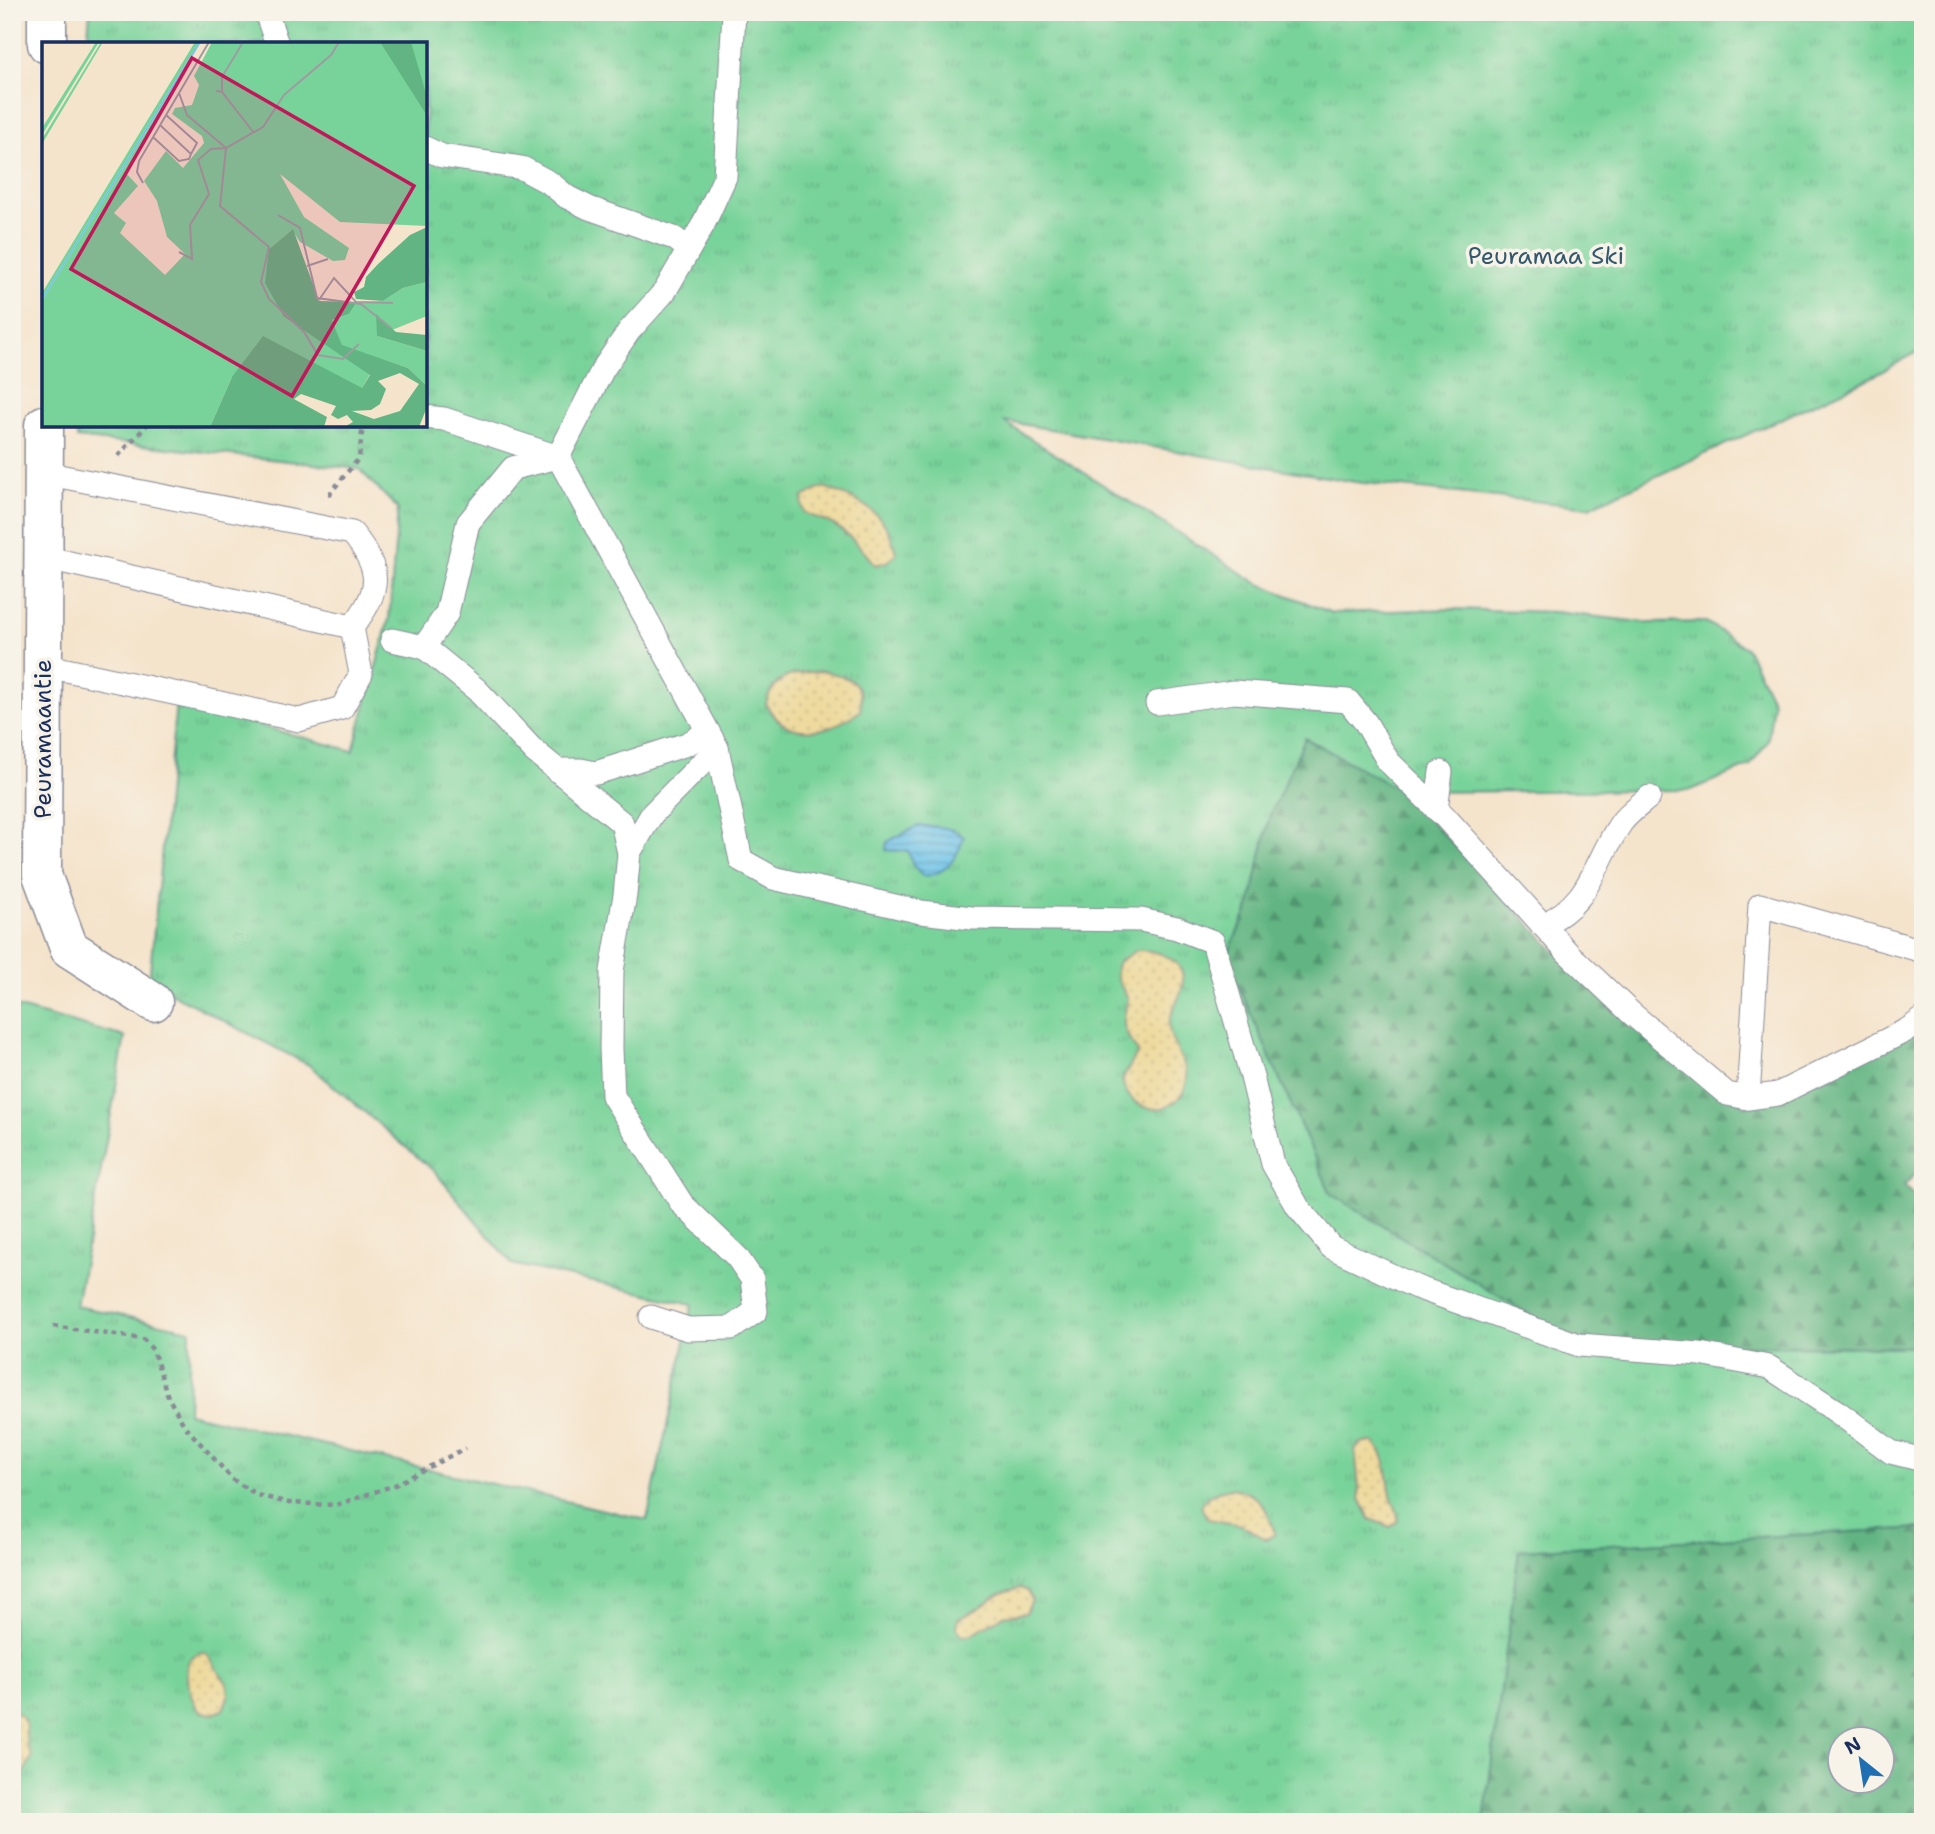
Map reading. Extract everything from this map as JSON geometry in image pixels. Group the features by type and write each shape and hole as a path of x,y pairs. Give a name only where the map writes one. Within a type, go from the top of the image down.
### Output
{"street":[{"path":"47,12 47,42"},
{"name":"Peuramaantie","path":"44,427 42,875 69,948 153,1002"}],"lane":[{"path":"266,12 276,42"},
{"path":"424,647 447,613 468,523 513,468 558,457 603,369 629,331 665,291 703,225 725,177 734,12"},
{"path":"427,149 442,156 522,168 550,183 567,197 674,238 690,249"},
{"path":"427,417 444,419 558,457 712,740 741,860 773,878 921,912 972,918 1141,920 1177,928 1213,943 1273,1164 1297,1207 1331,1247 1416,1287 1579,1345 1700,1354 1769,1367 1839,1413 1891,1452 1923,1460"},
{"path":"43,665 299,720 342,708 361,674 352,628 367,609 376,587 367,551 352,533 44,473"},
{"path":"44,558 352,628"},
{"path":"392,640 424,647 477,690 534,751 622,823 629,853 612,971 613,1096 682,1204 737,1257 752,1279 755,1311 732,1328 688,1329 651,1317"},
{"path":"1157,703 1234,692 1348,701 1366,723 1388,761 1436,809 1568,954 1727,1094 1748,1098 1778,1094 1923,1020"},
{"path":"556,770 596,773 687,744 712,740"},
{"path":"629,853 652,814 712,740"},
{"path":"1436,809 1441,772"},
{"path":"1542,925 1560,917 1578,900 1622,822 1649,797"},
{"path":"1748,1098 1760,905 1923,951"}],"path":[{"path":"321,527 331,492 359,458 363,427"},
{"path":"52,1326 143,1339 153,1350 168,1398 184,1425 232,1479 257,1495 289,1503 336,1505 395,1485 466,1448"}],"green space":[{"name":"Peuramaa Ski","path":"90,12 1923,12 1923,349 1870,378 1589,507 1355,482 1003,421 1257,583 1332,613 1451,609 1555,612 1650,623 1706,622 1747,649 1773,702 1768,741 1750,766 1690,790 1403,792 1270,816 1250,905 1226,957 1579,1345 1923,1347 1923,1528 1519,1550 1484,1822 12,1822 12,1006 125,1037 76,1306 190,1330 188,1413 647,1520 693,1304 512,1264 435,1172 309,1065 149,982 176,703 353,751 389,619 398,509 359,469 77,438 78,427 427,427 427,42 87,42"},
{"path":"1305,738 1403,792 1562,958 1746,1106 1923,1027 1923,1165 1904,1186 1923,1202 1923,1347 1579,1345 1331,1194 1226,958 1250,905 1270,816"},
{"path":"1923,1528 1923,1822 1484,1822 1519,1550"}],"sand":[{"path":"824,487 861,503 880,518 887,528 896,554 887,562 875,565 842,531 804,512 804,496"},
{"path":"824,671 854,682 860,693 860,711 835,725 809,730 785,725 766,704 774,686 780,680 795,674"},
{"path":"1137,950 1168,957 1179,967 1182,974 1182,988 1169,1024 1187,1079 1184,1091 1177,1100 1157,1109 1136,1103 1122,1080 1138,1052 1124,1027 1128,998 1118,981 1116,968 1117,963"},
{"path":"1363,1442 1374,1442 1384,1461 1398,1517 1398,1521 1390,1527 1370,1519 1360,1499 1355,1449"},
{"path":"1232,1488 1250,1494 1261,1503 1275,1534 1266,1539 1241,1525 1208,1519 1201,1507 1207,1498 1217,1491"},
{"path":"1020,1588 1028,1591 1032,1600 1026,1613 1003,1616 972,1634 963,1636 956,1627 958,1619 1000,1594"},
{"path":"201,1652 207,1654 228,1685 229,1694 223,1710 214,1714 200,1712 187,1681 189,1661"},
{"path":"15,1712 25,1722 27,1745 32,1757 22,1776 12,1779 12,1713"}],"water":[{"path":"918,826 948,829 964,837 950,864 931,875 923,876 913,865 908,851 886,850 887,842"}]}
